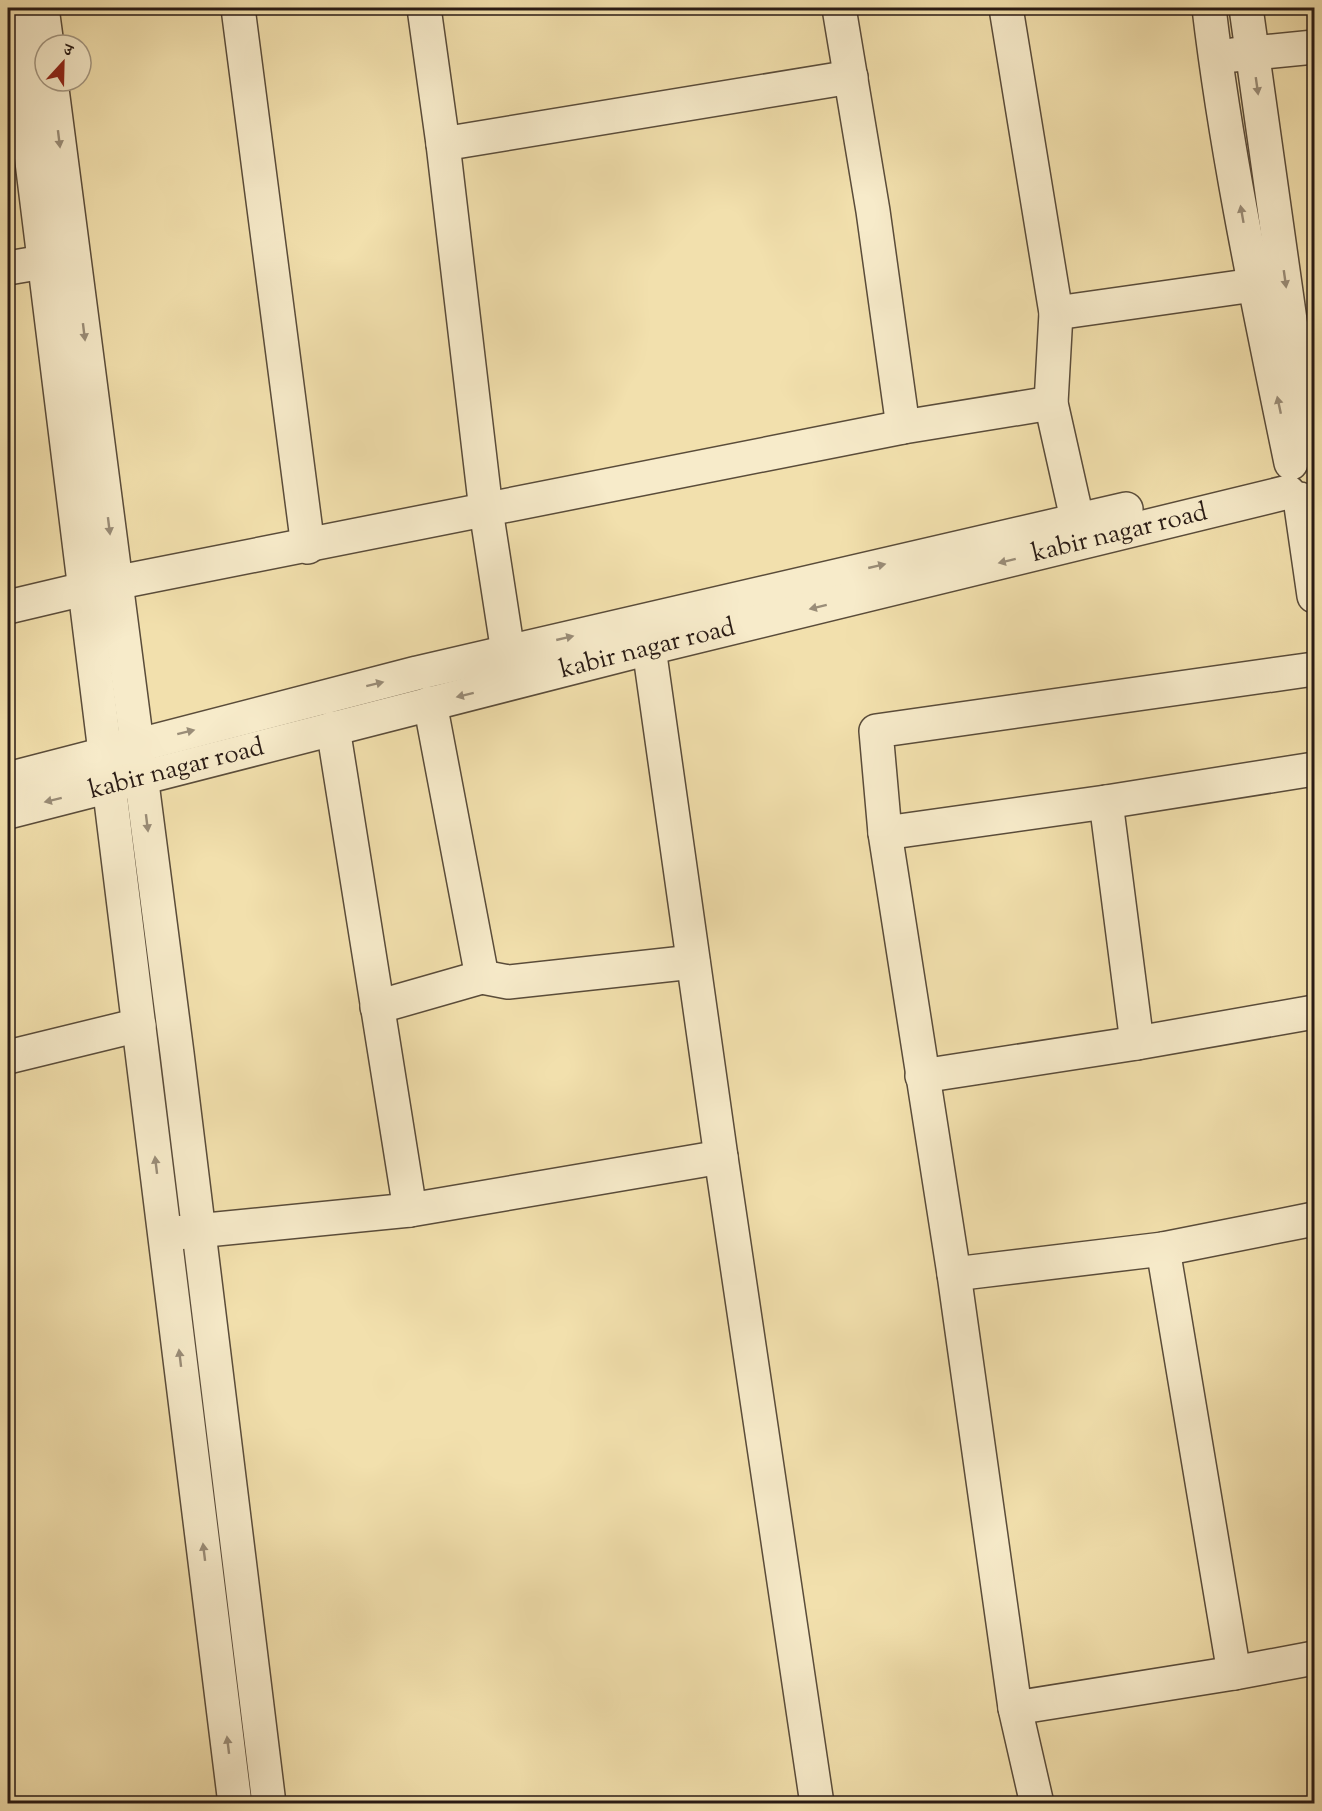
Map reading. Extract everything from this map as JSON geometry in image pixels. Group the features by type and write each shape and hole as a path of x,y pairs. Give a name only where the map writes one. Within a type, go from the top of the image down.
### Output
{"street":[{"path":"13,8 235,1803"},
{"path":"42,8 45,33"},
{"path":"238,8 308,547"},
{"path":"424,8 443,144 486,510 510,667"},
{"path":"839,8 873,211 903,427"},
{"path":"8,779 137,745 510,667 1080,531 1051,403 1056,313 1006,8"},
{"path":"1209,8 1215,57 1254,285 1303,483"},
{"path":"1246,8 1303,483 1314,596"},
{"path":"1215,57 1314,47"},
{"path":"443,144 851,77"},
{"path":"53,93 142,777 269,1803"},
{"path":"8,268 43,262"},
{"path":"1056,313 1254,285"},
{"path":"8,608 84,590 903,427 1051,403"},
{"name":"kabir nagar road","path":"8,812 430,704 510,667 649,648 1080,531 1303,483"},
{"path":"649,648 721,1157 817,1803"},
{"path":"1037,1803 1015,1708 954,1274 885,833 876,732 1314,669"},
{"path":"430,704 482,977"},
{"path":"333,729 410,1210"},
{"path":"885,833 1106,802 1314,769"},
{"path":"1106,802 1137,1043"},
{"path":"377,1007 482,977 508,982 693,962"},
{"path":"922,1076 1137,1043 1314,1012"},
{"path":"8,1057 139,1025"},
{"path":"165,1234 410,1210 721,1157"},
{"path":"954,1274 1163,1249 1314,1220"},
{"path":"1163,1249 1234,1673"},
{"path":"1015,1708 1314,1658"}]}
